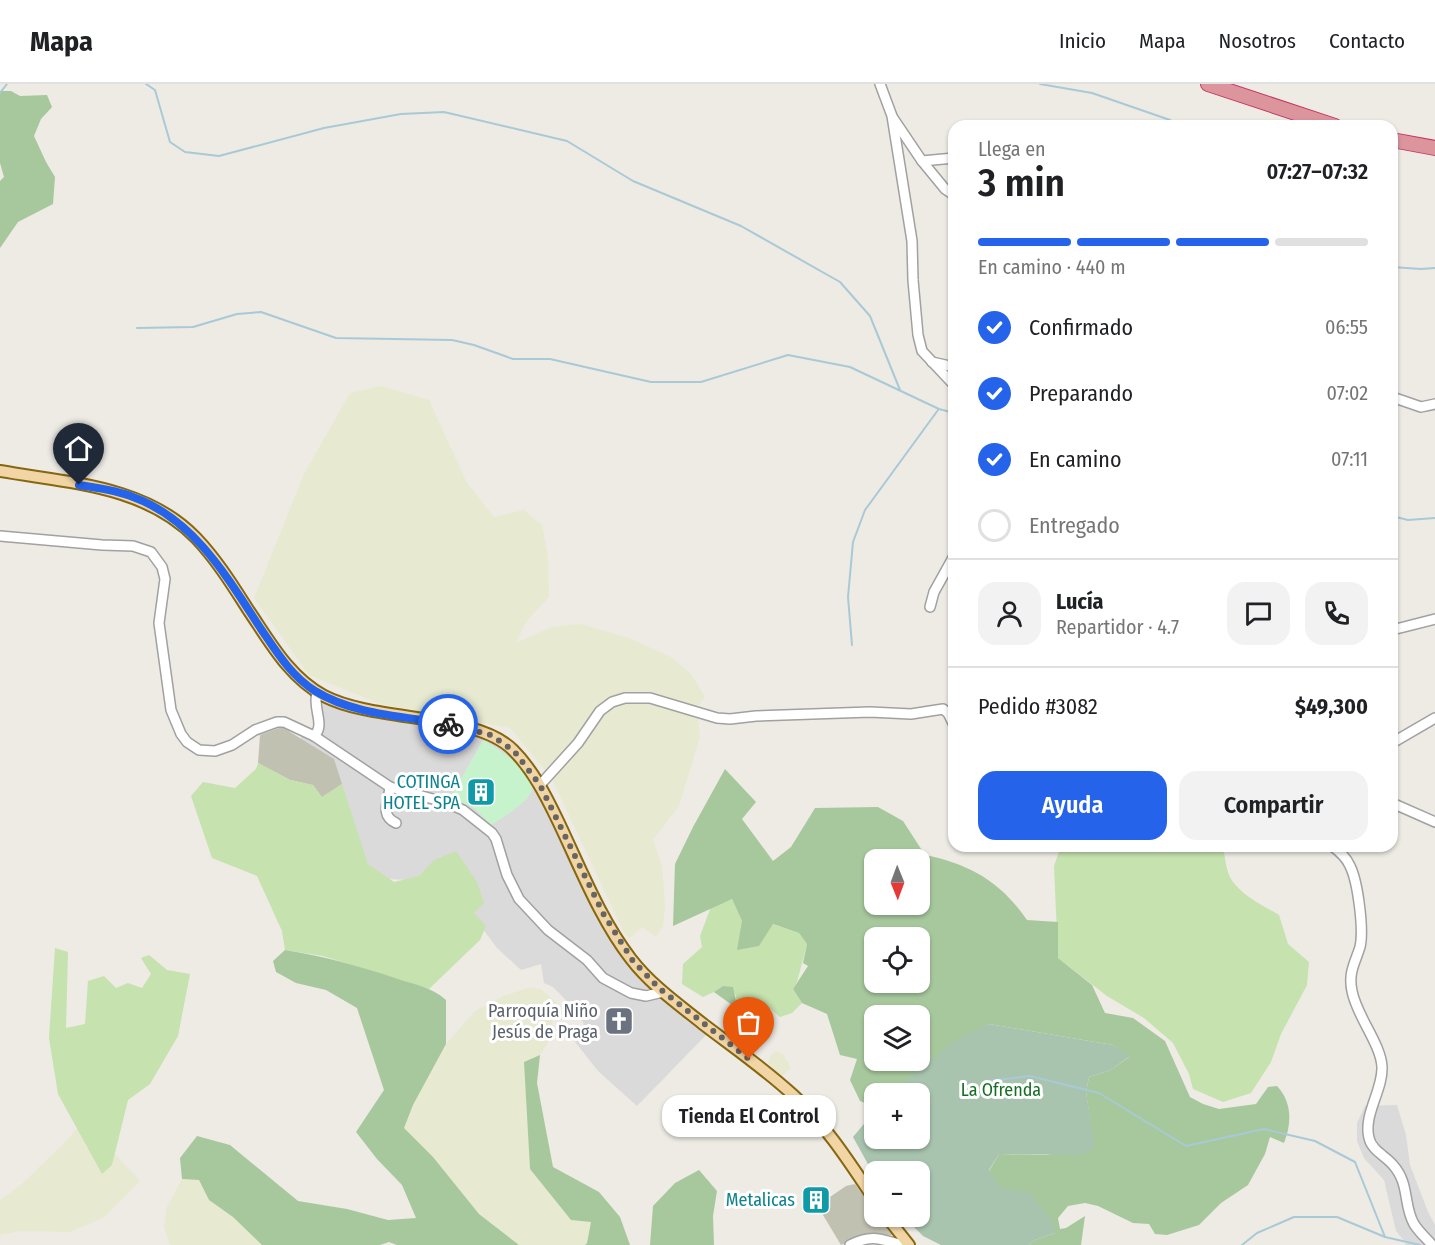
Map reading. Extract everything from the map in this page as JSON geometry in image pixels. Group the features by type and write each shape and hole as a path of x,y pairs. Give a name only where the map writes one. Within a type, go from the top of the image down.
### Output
{"highway":[{"path":"1208,84 1317,120"},
{"path":"1398,141 1435,148"}],"main road":[{"path":"0,471 120,493 145,502 167,514 186,529 205,549 231,583 284,662 300,679 317,692 342,704 362,710 459,726 498,738 514,751 540,785 611,929 633,961 663,992 801,1102 824,1129 864,1185"},
{"path":"895,1227 909,1245"}],"street":[{"path":"880,84 892,116 912,242 918,335 922,351 948,379"},
{"path":"892,116 922,161 948,191"},
{"path":"922,161 948,159"},
{"path":"932,362 948,366"},
{"path":"1398,399 1420,407 1435,404"},
{"path":"0,536 133,546 150,552 162,567 165,579 159,623 171,710 187,742 199,750 215,751 232,745 255,730 277,722 291,724 314,736 390,787 447,802 463,810 492,833 507,875 519,899 548,930 588,960 603,978 631,993 646,996 663,992"},
{"path":"930,607 934,592 948,567"},
{"path":"1398,627 1435,619"},
{"path":"314,736 320,729 315,703 317,692"},
{"path":"540,785 578,743 600,711 612,702 625,698 650,698 717,718 730,719 870,712 911,714 943,709 948,713"},
{"path":"1398,740 1435,718"},
{"path":"390,787 385,811 389,820 396,823"},
{"path":"1398,807 1435,822"},
{"path":"1339,852 1352,868 1362,917 1360,945 1350,978 1352,994 1378,1052 1382,1067 1368,1128 1370,1141 1379,1153 1394,1165 1406,1186 1407,1204 1414,1224 1432,1245"},
{"path":"850,1245 869,1237 902,1245"}],"shaded area":[{"path":"381,386 429,400 466,481 494,517 524,510 542,525 548,557 549,597 526,622 516,643 551,627 580,624 629,638 671,657 692,675 705,697 697,708 700,737 679,806 653,840 662,866 665,906 663,926 656,937 642,927 630,938 625,935 552,779 510,728 380,704 309,675 254,598 304,474 350,393"},
{"path":"320,702 326,702 360,716 431,726 489,740 514,757 538,787 613,943 644,983 707,1034 637,1106 598,1071 572,1038 584,1024 562,996 553,987 544,983 541,964 521,970 497,948 476,920 455,854 441,857 419,876 410,880 385,879 371,868 365,858 304,804 301,734 322,747 313,714 314,706"},
{"path":"282,727 334,759 342,784 322,797 313,785 290,780 258,763 260,735"},
{"path":"528,988 541,989 557,1003 548,1043 540,1055 524,1062 530,1169 571,1220 591,1222 585,1245 519,1245 479,1214 433,1157 404,1128 413,1105 446,1044 474,1012 503,996"},
{"path":"776,1051 783,1054 791,1068 781,1077 768,1063 770,1056"},
{"path":"1397,1105 1406,1135 1410,1165 1435,1225 1435,1245 1405,1245 1406,1243 1396,1231 1384,1180 1364,1158 1357,1141 1357,1123 1365,1106"},
{"path":"77,1128 101,1173 112,1165 115,1154 140,1181 103,1218 70,1232 21,1231 0,1235 0,1200 22,1184"},
{"path":"182,1179 199,1180 209,1200 233,1217 262,1245 170,1245 164,1226 167,1207"},
{"path":"855,1184 864,1197 864,1227 886,1227 892,1235 865,1234 841,1245 823,1215 829,1204 827,1199 846,1186"}],"green space":[{"path":"0,91 11,91 20,96 47,95 52,107 41,119 34,136 55,177 53,204 18,222 0,248 0,181 4,177 0,163"},
{"path":"483,740 523,769 532,785 531,792 524,801 491,825 474,808 450,798"},
{"path":"258,763 290,780 313,785 322,797 342,784 368,864 394,882 419,876 434,860 456,851 477,882 484,903 474,913 486,926 480,940 429,989 323,956 285,950 282,931 257,876 212,858 191,796 203,782 235,788 256,769"},
{"path":"725,769 756,802 742,819 773,861 791,847 815,808 878,807 903,821 921,849 864,849 864,915 930,915 930,856 956,864 983,877 1006,895 1027,920 1058,922 1058,958 1092,985 1105,1013 1133,1018 1165,1041 1190,1097 1219,1109 1256,1104 1268,1087 1277,1086 1286,1099 1289,1113 1284,1143 1270,1137 1265,1154 1248,1185 1221,1203 1199,1225 1167,1235 1155,1234 1149,1224 1133,1223 1098,1206 1085,1203 1068,1206 1058,1218 1060,1229 1066,1228 1085,1216 1081,1245 1029,1245 1035,1240 1055,1233 1001,1190 989,1171 999,1154 1047,1155 1094,1146 1086,1092 1089,1077 1111,1070 1129,1057 1113,1045 989,1024 930,1063 930,1005 864,1005 864,1071 919,1071 903,1083 864,1083 864,1103 860,1101 850,1080 857,1059 840,1055 827,1014 802,1003 793,989 808,966 803,963 807,944 799,933 773,924 759,946 737,950 742,921 732,899 673,926 675,864"},
{"path":"1059,852 1224,852 1227,870 1233,882 1248,897 1279,915 1288,944 1309,962 1307,985 1281,1034 1271,1062 1251,1093 1223,1102 1193,1089 1189,1074 1173,1043 1144,1018 1107,996 1058,958 1054,866"},
{"path":"732,899 742,921 759,946 772,924 799,933 807,944 793,989 802,1003 792,1013 780,1017 765,1004 749,1014 736,1001 736,995 723,986 703,997 682,984 683,964 702,947 700,936 711,907"},
{"path":"55,948 68,952 66,1028 85,1024 88,981 104,976 116,988 128,983 142,988 151,974 141,958 149,955 167,970 190,974 178,1036 150,1084 128,1100 112,1165 102,1174 58,1094 49,1038"},
{"path":"285,950 354,965 428,989 446,1000 446,1044 413,1105 404,1128 433,1157 479,1214 519,1245 397,1245 389,1242 380,1245 262,1245 233,1217 209,1200 199,1180 182,1179 180,1158 197,1136 230,1145 298,1201 347,1209 388,1220 416,1218 402,1185 377,1159 356,1132 384,1090 357,1008 326,990 296,983 276,972 273,961"},
{"path":"723,986 733,987 736,1001 732,1005 714,992"},
{"name":"La Ofrenda","path":"989,1024 1113,1045 1130,1056 1111,1070 1089,1077 1086,1092 1095,1146 1083,1155 999,1154 989,1170 1001,1189 1029,1192 1053,1223 1055,1233 1035,1240 1029,1245 941,1245 923,1236 914,1227 930,1227 930,1161 866,1161 853,1137 864,1124 864,1149 930,1149 930,1083 902,1083 918,1071 930,1071 930,1061 955,1041"},
{"path":"540,1055 537,1083 553,1167 599,1192 620,1217 630,1245 585,1245 591,1222 571,1220 530,1169 524,1062"},
{"path":"780,1096 793,1108 774,1129 761,1116"},
{"path":"699,1170 717,1191 713,1216 714,1245 650,1245 653,1206 675,1183"}],"waterway":[{"path":"0,93 7,84"},
{"path":"146,84 155,90 170,142 185,152 219,156 324,128 401,114 444,112 567,141 633,181 741,226 840,282 870,316 900,390"},
{"path":"1040,84 1092,93 1170,120"},
{"path":"1398,267 1435,268"},
{"path":"137,328 193,327 237,314 261,312 336,338 452,340 513,359 550,359 651,382 701,382 788,355 850,367 948,411"},
{"path":"852,645 848,597 853,542 865,510 938,410"},
{"path":"1398,518 1408,520 1435,518"},
{"path":"989,1081 1030,1076 1099,1093 1186,1146 1264,1129 1315,1141 1355,1162 1385,1237"},
{"path":"1242,1245 1257,1233 1294,1217 1337,1217 1385,1237 1420,1245"}],"way so far":[{"path":"448,724 491,735 514,751 540,785 604,915 633,961 660,989 749,1059"}],"place":[{"name":"COTINGA HOTEL SPA","path":"481,792"},
{"name":"Parroquía Niño Jesús de Praga","path":"619,1021"},
{"name":"Tienda El Control","path":"749,1059"},
{"name":"Metalicas","path":"816,1200"}],"route":[{"path":"79,485 133,496 176,520 196,538 223,571 284,662 314,690 334,701 362,710 448,724"}]}
